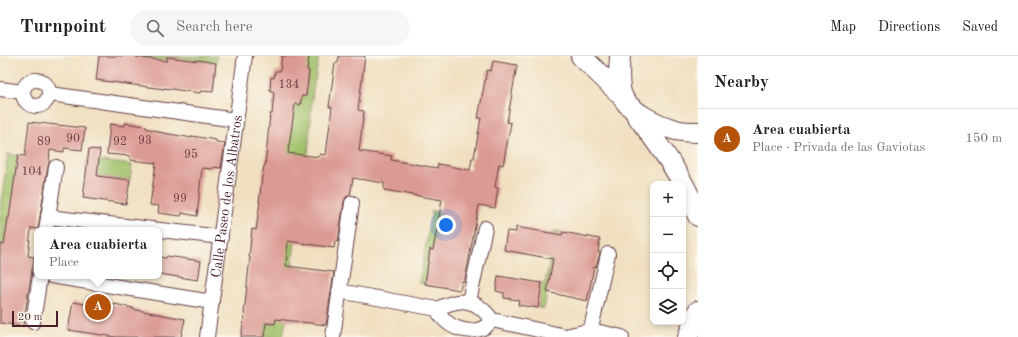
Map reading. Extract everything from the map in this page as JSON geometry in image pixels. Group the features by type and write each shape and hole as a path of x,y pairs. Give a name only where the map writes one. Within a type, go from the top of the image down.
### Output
{"main road":[{"path":"581,56 628,103 668,158 696,203"},
{"path":"620,56 619,76 628,103 653,121 677,130 698,132"},
{"path":"688,337 698,311"}],"street":[{"name":"Calle Paseo de los Albatros","path":"207,337 245,56"},
{"path":"37,80 47,85 50,94 45,104 35,107 26,102 23,92 24,87 28,83 37,80"},
{"path":"0,89 23,92"},
{"path":"50,94 236,120"},
{"path":"56,167 47,223 97,227"},
{"path":"333,337 352,203"},
{"path":"469,301 484,228"},
{"path":"162,232 221,237"},
{"path":"590,334 608,254"},
{"path":"32,322 39,279"},
{"path":"70,279 212,302"},
{"path":"340,291 437,309 455,302 469,301 480,306 492,320 567,336 590,334 622,337"},
{"path":"437,309 442,318 462,334 486,327 492,320"}],"green space":[{"path":"137,56 217,56 216,63 198,60 197,69 193,60 167,57 167,61"},
{"path":"309,56 319,56 312,97 306,172 292,266 303,268 295,321 286,320 283,337 264,337 266,323 275,324 298,154 285,152 293,104 300,105 302,96 306,96 309,71 303,70"},
{"path":"8,154 22,156 17,158 13,219 8,218 6,230 8,245 1,244 0,249 0,209"},
{"path":"87,159 132,165 130,180 97,176 97,172 86,170"},
{"path":"432,211 440,212 433,250 430,250 427,261 437,263 428,268 425,284 419,283"},
{"path":"555,231 563,232 561,242 553,260 544,309 538,308 540,283 545,283 550,259 547,258 551,233 555,234"}],"building":[{"path":"99,56 137,56 136,57 167,61 167,57 216,63 213,92 201,91 200,93 96,80"},
{"path":"282,56 309,56 306,96 302,96 300,105 295,104 288,153 319,157 320,154 326,155 332,107 329,107 335,63 338,63 339,56 365,56 358,110 364,111 359,151 392,156 391,160 437,168 438,164 470,170 472,158 474,158 481,118 478,118 487,70 491,71 493,61 517,65 507,122 511,123 503,165 499,164 495,187 498,188 495,208 479,205 467,269 464,282 462,281 460,290 425,284 430,249 433,250 442,200 384,190 384,183 353,178 350,195 346,197 344,202 338,242 335,241 334,248 288,241 286,266 334,272 326,325 276,319 275,324 266,323 264,337 241,337 245,314 252,229 256,230 262,177 265,166 270,114 272,114 274,92 270,90 271,77 274,78 275,71 280,71"},
{"path":"29,122 85,128 82,150 64,148 64,152 50,150 38,227 31,228 28,256 34,257 23,326 0,323 0,244 4,245 18,155 25,156"},
{"path":"125,123 146,126 146,128 158,132 192,138 192,136 225,143 221,168 202,168 197,216 182,213 181,216 158,213 159,206 150,205 156,163 130,160 130,156 107,154 110,124 125,126"},
{"path":"89,149 100,150 97,176 130,180 126,204 83,198"},
{"path":"516,227 562,235 563,232 600,239 598,252 600,253 596,267 594,267 587,301 547,292 553,259 504,250 507,231 516,232"},
{"path":"167,256 201,261 198,280 162,274 162,257 166,258"},
{"path":"498,276 542,283 538,308 518,305 519,300 504,298 504,293 496,291"},
{"path":"92,300 185,319 181,337 116,337 68,330 73,302 91,305"}],"place":[{"name":"Area cuabierta","path":"98,307"}]}
